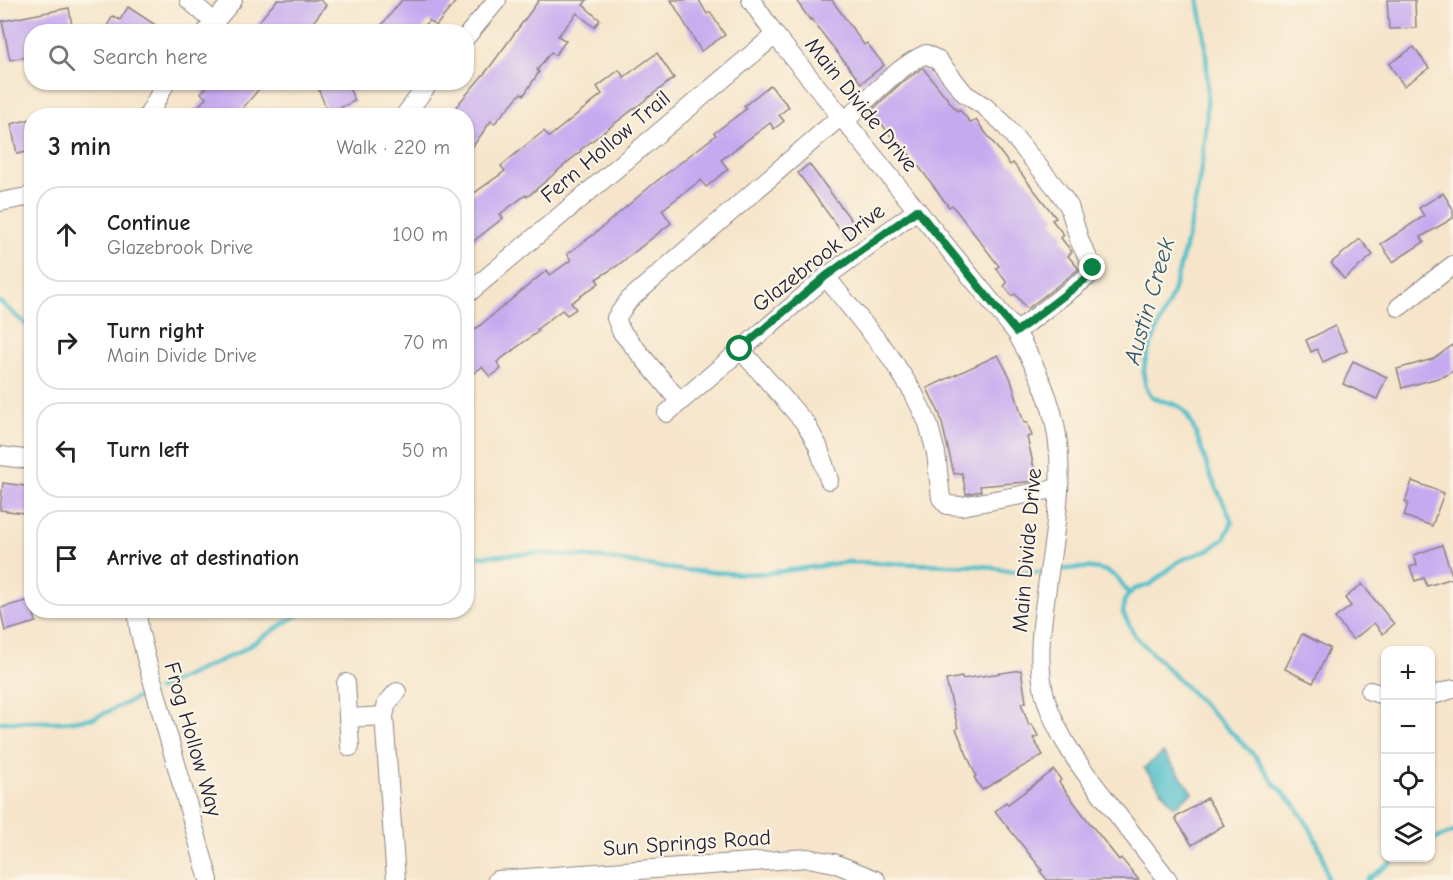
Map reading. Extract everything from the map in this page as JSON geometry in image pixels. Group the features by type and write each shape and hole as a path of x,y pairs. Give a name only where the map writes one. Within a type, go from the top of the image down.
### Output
{"street":[{"path":"189,0 208,24"},
{"path":"212,24 232,0"},
{"path":"474,27 497,0"},
{"name":"Main Divide Drive","path":"751,0 776,35 1016,332 1034,363 1054,420 1059,459 1059,488 1044,608 1041,658 1045,694 1068,750 1168,880"},
{"name":"Fern Hollow Trail","path":"474,287 776,35"},
{"path":"843,118 915,59 927,54 938,60 965,94 984,106 1002,122 1049,180 1069,206 1080,242 1093,268 1088,277 1016,332"},
{"path":"152,108 162,90"},
{"path":"410,108 424,90"},
{"name":"Glazebrook Drive","path":"843,118 629,300 616,318 621,331 674,407 826,276 917,210"},
{"path":"0,202 24,198"},
{"path":"1399,307 1453,265"},
{"path":"826,276 890,355 913,392 928,423 936,453 941,498 946,505 962,506 1059,488"},
{"path":"740,349 806,424 818,446 829,480"},
{"path":"0,456 24,459"},
{"name":"Frog Hollow Way","path":"138,618 146,658 210,880"},
{"path":"346,683 350,747"},
{"path":"1435,695 1453,689"},
{"path":"396,692 387,703 384,716 396,880"},
{"path":"349,718 384,716"},
{"name":"Sun Springs Road","path":"509,880 808,858 834,863 876,880"}],"water":[{"path":"1163,753 1193,792 1174,807 1144,768"}],"building":[{"path":"277,0 320,0 326,5 312,24 257,24"},
{"path":"402,0 457,0 438,24 429,20 426,24 382,24"},
{"path":"539,0 587,0 583,5 600,20 594,27 577,13 558,36 566,41 555,55 551,52 537,70 539,72 524,95 521,93 494,124 491,121 474,145 474,108 455,108 470,90 474,90 474,86"},
{"path":"671,0 699,0 707,14 710,12 725,35 701,51"},
{"path":"796,0 832,0 864,45 867,43 884,65 861,83"},
{"path":"1387,0 1415,0 1416,28 1389,29"},
{"path":"128,7 154,24 108,24 113,16 120,20"},
{"path":"69,8 72,24 24,24 24,57 10,60 2,21"},
{"path":"1414,47 1429,68 1404,86 1389,64"},
{"path":"657,53 674,78 580,150 527,197 526,195 500,214 503,218 474,241 474,193 505,171 501,166 544,131 549,137 602,94 597,87 619,70 624,77"},
{"path":"923,68 957,111 959,109 971,123 976,120 1010,165 1013,163 1056,218 1052,220 1064,235 1061,238 1072,252 1068,256 1079,269 1027,309 1015,294 1012,296 1004,286 1007,283 996,268 999,266 952,205 949,207 903,146 889,134 872,110 901,83"},
{"path":"770,85 789,107 779,115 784,121 774,129 770,123 721,160 728,169 706,187 701,180 662,210 671,223 617,266 596,279 599,283 571,303 576,309 567,315 562,310 537,329 539,331 497,362 501,369 490,377 482,367 474,373 474,330 547,270 550,275 571,260 567,254 716,135 714,133 746,109 744,106"},
{"path":"204,90 258,90 243,108 197,108 206,98 201,93"},
{"path":"319,90 350,90 355,101 339,108 326,108"},
{"path":"24,121 24,153 17,154 11,124"},
{"path":"809,164 858,229 846,238 798,173"},
{"path":"1443,193 1453,209 1453,218 1421,237 1424,242 1393,262 1381,244 1424,216 1419,208"},
{"path":"1360,239 1373,255 1344,279 1331,263"},
{"path":"1335,326 1347,351 1323,362 1317,349 1311,352 1306,340"},
{"path":"1453,345 1453,371 1445,376 1402,388 1397,369 1433,359"},
{"path":"998,355 1010,377 1024,423 1027,422 1032,436 1027,437 1037,481 980,486 981,491 966,494 962,473 954,474 940,415 927,388"},
{"path":"1353,361 1387,377 1377,399 1343,384"},
{"path":"1412,481 1444,493 1432,526 1404,516 1408,503 1405,502"},
{"path":"3,483 24,486 24,513 0,510"},
{"path":"1442,545 1453,578 1427,586 1424,578 1415,581 1410,567 1417,565 1414,555"},
{"path":"1362,584 1394,624 1383,634 1374,623 1353,640 1335,618 1351,606 1345,598"},
{"path":"24,602 24,618 35,618 36,622 5,631 0,608"},
{"path":"1302,634 1330,648 1313,683 1285,669"},
{"path":"1021,670 1026,702 1021,703 1029,725 1032,724 1038,736 1033,738 1043,755 982,790 974,777 976,776 956,729 958,728 946,680"},
{"path":"1054,770 1061,780 1059,782 1085,817 1119,860 1121,858 1139,880 1047,880 1040,871 1042,870 995,811"},
{"path":"1207,798 1224,825 1192,845 1175,818"}],"waterway":[{"name":"Austin Creek","path":"1198,0 1207,73 1207,110 1199,184 1173,292 1146,358 1144,378 1150,394 1178,406 1187,416 1232,522 1224,539 1210,549 1179,561 1151,584 1133,590 1124,601 1123,613 1135,636 1255,756 1273,782 1294,804 1310,828 1322,853 1328,880"},
{"path":"0,302 24,322"},
{"path":"474,557 539,553 601,558 680,570 741,574 770,573 848,562 983,566 1016,572 1044,572"},
{"path":"1052,571 1078,568 1103,570 1119,580 1129,594"},
{"path":"158,689 241,651 293,618"},
{"path":"0,722 64,722 94,718 150,692"},
{"path":"1435,839 1453,832"},
{"path":"1367,880 1392,862"}],"route":[{"path":"740,349 826,276 917,210 1016,332 1088,277 1093,268"}]}
